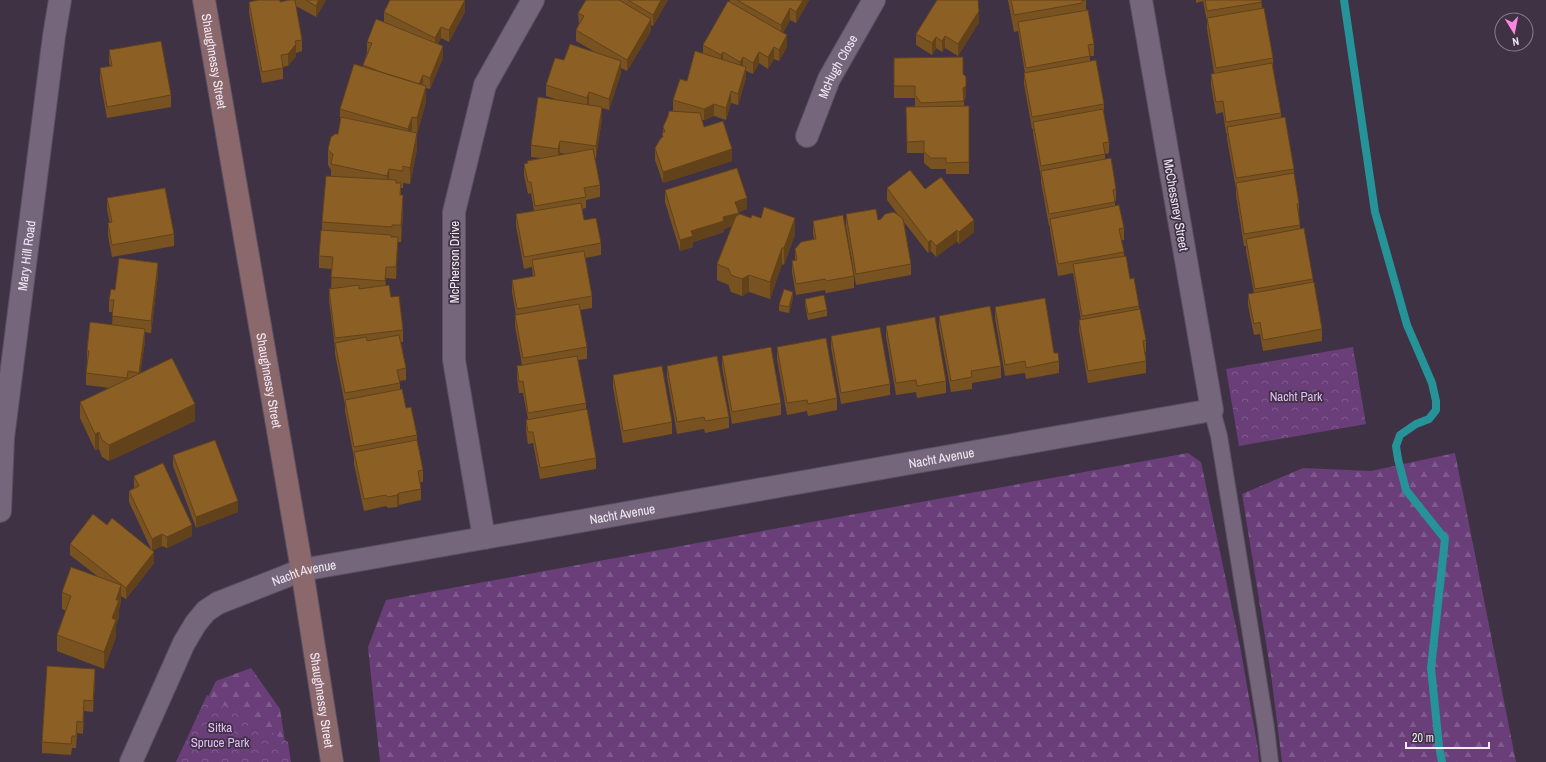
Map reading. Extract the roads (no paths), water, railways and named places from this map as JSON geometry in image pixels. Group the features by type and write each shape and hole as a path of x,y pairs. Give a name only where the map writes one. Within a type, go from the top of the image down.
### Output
{"main road":[{"name":"Shaughnessy Street","path":"204,0 302,570 332,762"}],"street":[{"name":"Mary Hill Road","path":"0,511 2,437 54,36 60,0"},
{"name":"McPherson Drive","path":"484,538 454,360 454,212 484,85 534,0"},
{"name":"McHugh Close","path":"807,136 829,79 874,0"},
{"name":"McChessney Street","path":"1140,0 1212,410"},
{"name":"Nacht Avenue","path":"130,762 184,643 196,622 206,611 224,601 302,570 1212,410"}],"lane":[{"path":"1212,410 1218,436 1266,728 1270,762"}],"waterway":[{"path":"1344,0 1375,212 1407,325 1432,383 1436,401 1436,410 1429,419 1416,424 1400,435 1396,446 1406,490 1445,539 1431,668 1442,762"}],"park label":[{"name":"Nacht Park","path":"1296,396"},
{"name":"Sitka Spruce Park","path":"220,734"}]}
